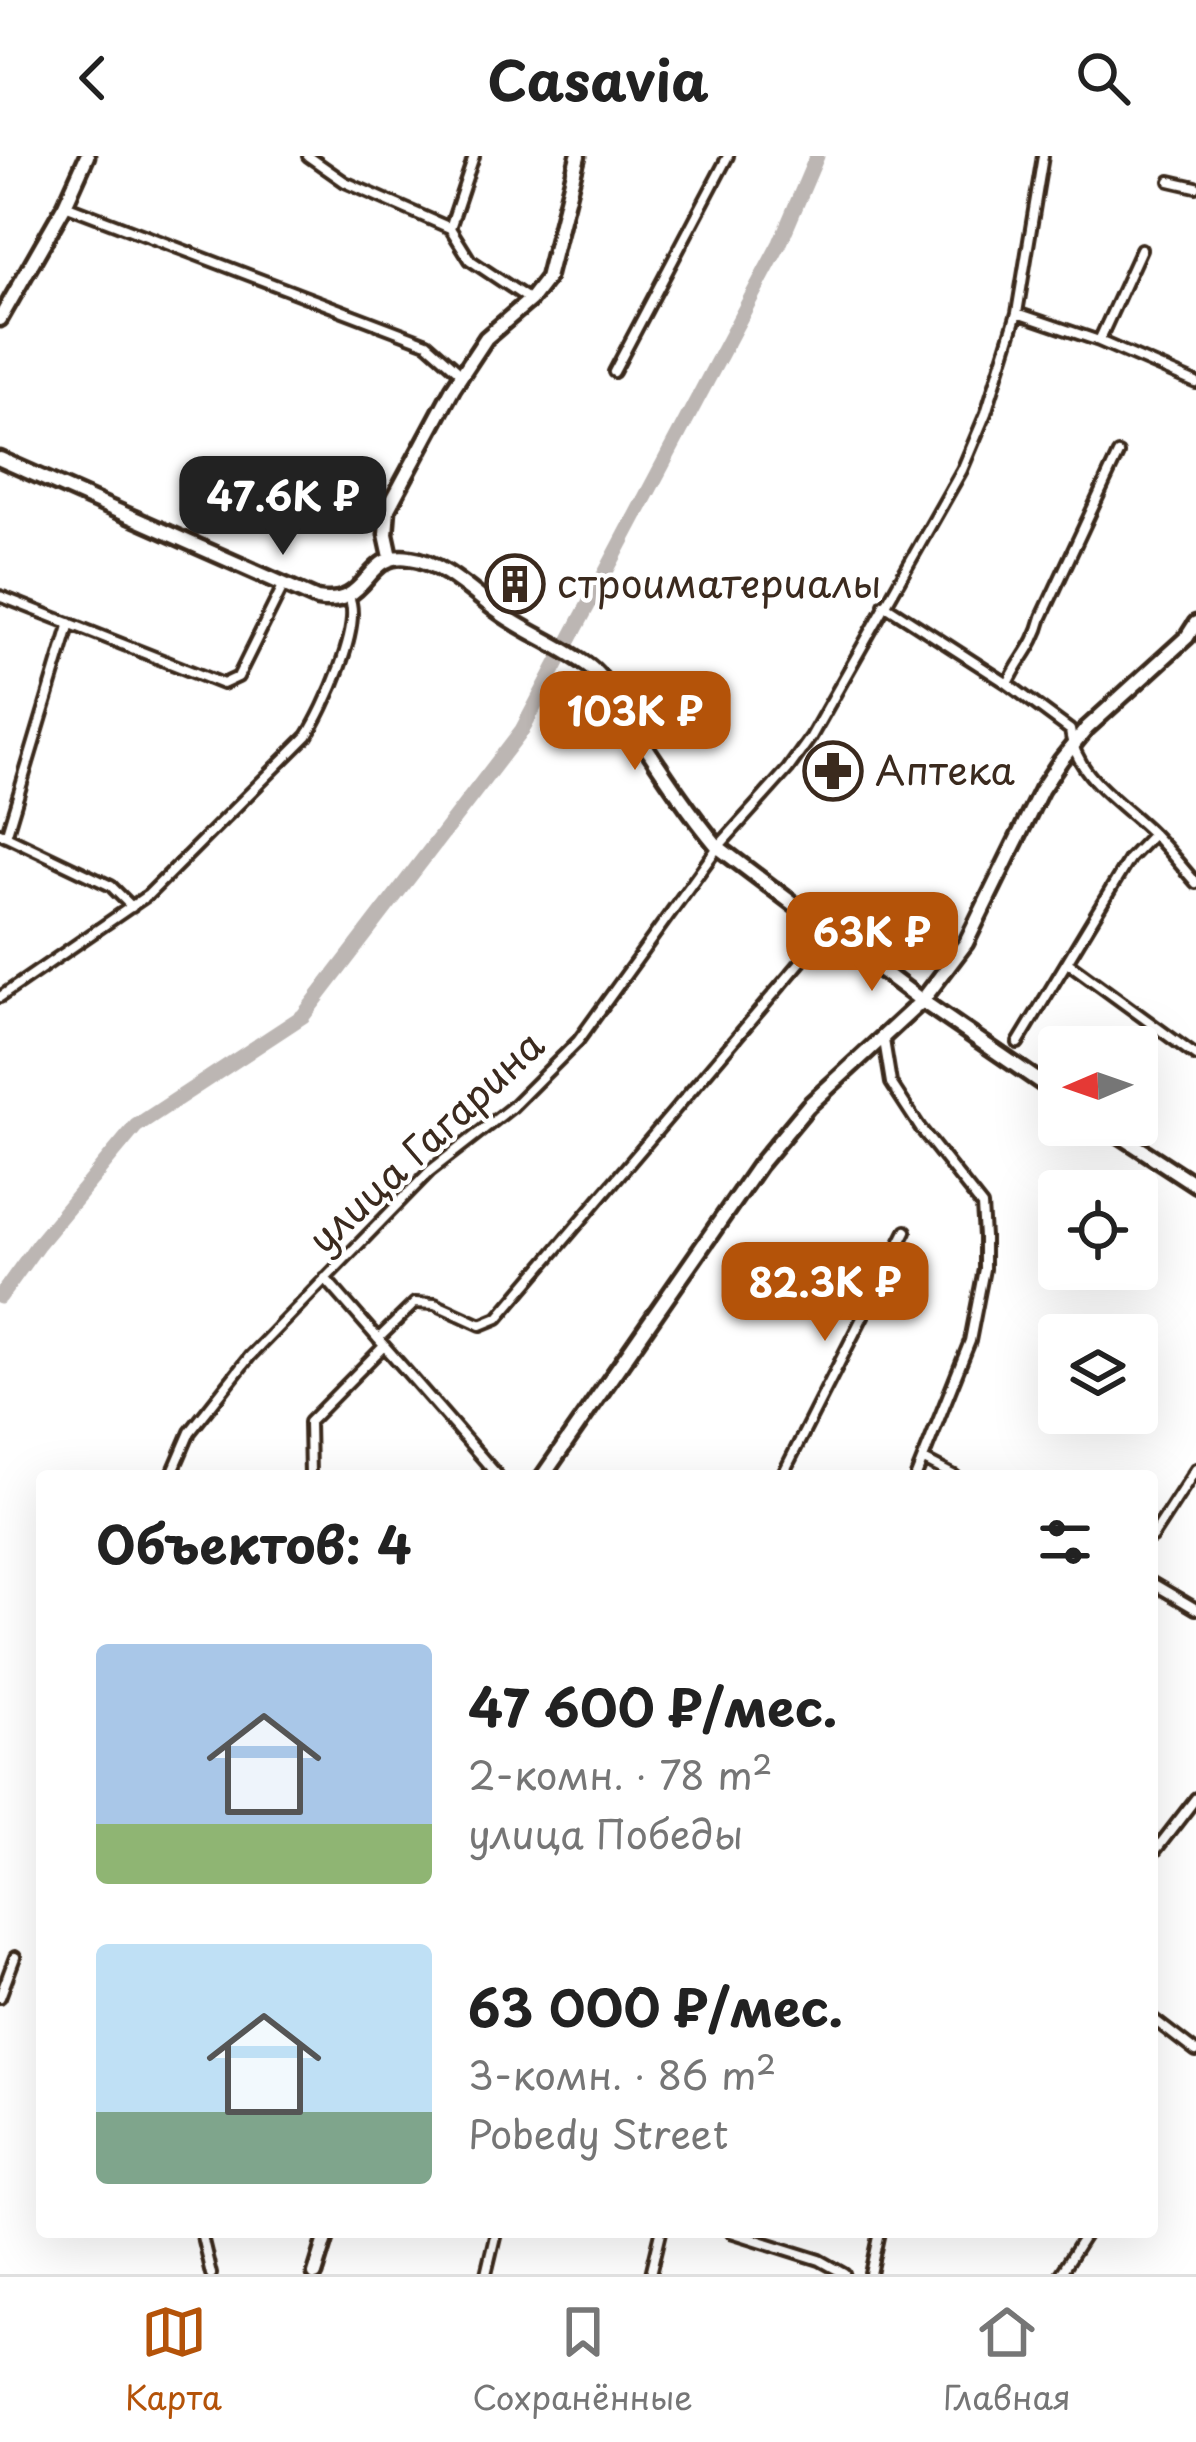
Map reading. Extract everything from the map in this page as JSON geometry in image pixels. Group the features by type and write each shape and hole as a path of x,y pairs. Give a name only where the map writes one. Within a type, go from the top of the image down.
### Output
{"street":[{"path":"0,319 65,206 87,156"},
{"path":"308,156 345,182 450,228 470,260 530,300"},
{"path":"450,228 474,156"},
{"path":"391,557 388,508 486,338 530,300 547,278 578,156"},
{"path":"614,372 728,156"},
{"name":"улица Гагарина","path":"174,1470 190,1432 250,1356 430,1171 512,1108 578,1041 718,847 811,737 962,470 986,413 1017,313 1043,156"},
{"path":"1170,181 1196,187"},
{"path":"65,206 427,343 463,375"},
{"path":"1100,341 1141,249"},
{"path":"1017,313 1100,341 1196,383"},
{"path":"1008,684 1016,665 1035,645 1042,617 1118,454"},
{"path":"0,459 317,599 330,602 349,597 391,557 418,559 456,580 523,630 592,669 718,847 922,1001 1038,1081"},
{"path":"0,596 223,684 233,682 284,584"},
{"path":"0,997 132,907 307,736 322,712 355,616 349,597"},
{"path":"884,604 1070,730 1072,748 1084,771 1154,834 1196,883"},
{"path":"70,623 3,835 110,886 132,907"},
{"path":"548,1470 759,1165 808,1106 922,1001 966,943 1040,790 1087,728 1187,637 1196,623"},
{"path":"1018,1043 1129,859 1154,834"},
{"path":"310,1470 309,1422 415,1303 435,1304 481,1325 498,1318 827,931"},
{"path":"1067,962 1196,1056"},
{"path":"884,1040 891,1083 982,1206 984,1269 970,1341 919,1470"},
{"path":"1136,1146 1196,1185"},
{"path":"785,1470 906,1231"},
{"path":"325,1278 493,1470"},
{"path":"924,1460 943,1470"},
{"path":"1158,1529 1196,1469"},
{"path":"1158,1586 1196,1609"},
{"path":"1158,1847 1196,1798"},
{"path":"0,1997 15,1958"},
{"path":"1158,2023 1196,2052"},
{"path":"202,2238 211,2274"},
{"path":"315,2274 326,2238"},
{"path":"486,2274 495,2238"},
{"path":"652,2274 660,2238"},
{"path":"752,2238 820,2260 845,2274"},
{"path":"779,2246 781,2238"},
{"path":"871,2274 879,2238"},
{"path":"1060,2274 1083,2238"}],"waterway":[{"path":"0,1297 136,1126 303,1016 522,730 780,243 817,156"}],"place":[{"name":"строиматериалы","path":"515,584"},
{"name":"Аптека","path":"833,771"}]}
